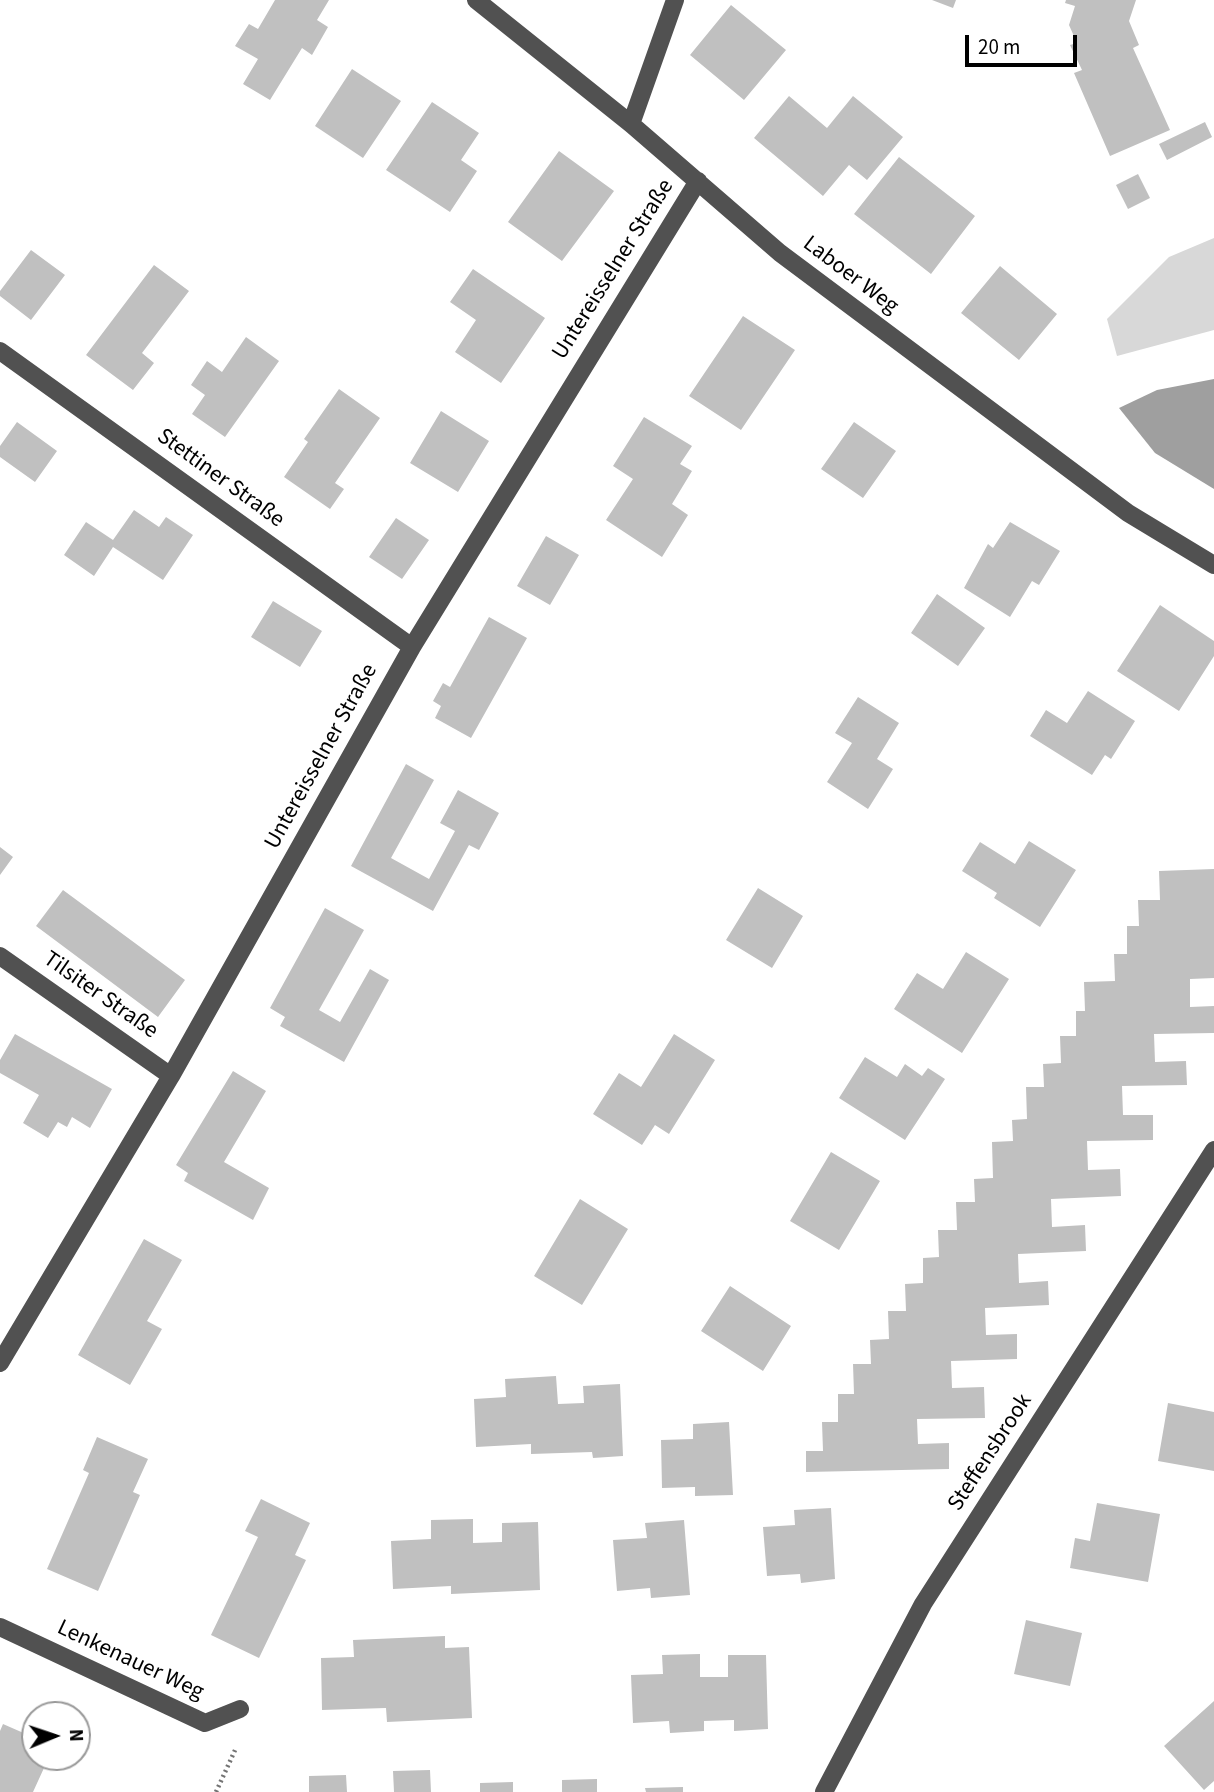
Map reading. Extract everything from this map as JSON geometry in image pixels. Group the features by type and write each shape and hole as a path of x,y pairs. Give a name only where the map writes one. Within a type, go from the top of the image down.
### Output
{"street":[{"name":"Laboer Weg","path":"476,0 631,124 780,253 1128,513 1214,565"},
{"path":"631,124 675,0"},
{"name":"Untereisselner Straße","path":"0,1363 171,1076 412,647 698,181"},
{"name":"Stettiner Straße","path":"0,351 412,647"},
{"name":"Tilsiter Straße","path":"0,956 171,1076"},
{"name":"Steffensbrook","path":"824,1792 923,1604 1214,1150"},
{"name":"Lenkenauer Weg","path":"0,1627 205,1723 240,1709"}],"path":[{"path":"216,1792 236,1748"}],"shaded area":[{"path":"1214,238 1214,330 1117,356 1107,319 1169,257"},
{"path":"1214,379 1214,489 1155,453 1119,408 1157,390"}],"building":[{"path":"275,0 329,0 317,20 328,27 312,55 302,48 270,100 243,84 258,59 235,46 249,24 258,29"},
{"path":"932,0 956,0 953,8"},
{"path":"1066,0 1136,0 1129,21 1139,45 1133,48 1170,130 1110,156 1074,73 1082,70 1070,45 1077,43 1069,25 1075,6 1065,3"},
{"path":"731,5 786,50 744,100 690,55"},
{"path":"352,69 401,101 363,158 315,126"},
{"path":"789,96 827,128 853,96 903,137 867,180 849,165 823,196 754,138"},
{"path":"432,102 479,133 461,160 477,171 450,212 386,170"},
{"path":"1205,122 1212,137 1167,160 1159,144"},
{"path":"559,151 614,191 562,261 508,222"},
{"path":"899,157 975,216 931,274 854,214"},
{"path":"1138,174 1150,198 1128,209 1116,185"},
{"path":"31,250 65,275 31,320 0,296 0,291"},
{"path":"154,265 189,291 142,353 154,363 133,390 86,355"},
{"path":"1000,266 1057,314 1019,360 961,313"},
{"path":"473,269 545,318 501,383 455,352 476,320 450,302"},
{"path":"743,316 795,350 741,430 689,396"},
{"path":"246,337 279,361 225,437 192,414 205,395 191,385 207,361 222,372"},
{"path":"339,389 380,418 335,483 344,489 330,509 284,477 308,442 304,439"},
{"path":"441,411 489,441 458,492 410,463"},
{"path":"644,417 692,446 680,464 692,471 672,504 688,515 662,557 606,520 633,479 613,466"},
{"path":"17,422 57,451 35,482 0,457 0,446"},
{"path":"854,422 896,451 863,498 821,469"},
{"path":"134,510 159,527 166,517 193,535 163,580 113,547 94,576 64,555 86,522 113,540"},
{"path":"396,518 429,540 402,579 369,557"},
{"path":"1010,522 1060,551 1039,585 1032,581 1010,617 964,588 988,544 993,548"},
{"path":"546,536 579,555 550,605 517,586"},
{"path":"937,594 985,628 958,666 911,633"},
{"path":"273,601 322,631 300,667 251,637"},
{"path":"1160,605 1214,641 1214,656 1179,711 1117,671"},
{"path":"489,617 527,638 471,738 435,718 441,706 433,701 443,683 450,687"},
{"path":"1088,691 1135,721 1111,759 1105,755 1092,775 1030,736 1046,710 1067,723"},
{"path":"858,697 899,723 877,759 893,769 868,809 827,782 852,743 835,733"},
{"path":"406,764 434,780 391,858 429,879 455,831 440,823 458,790 499,813 479,850 469,845 433,911 351,866"},
{"path":"1029,841 1076,870 1040,927 994,898 997,893 962,871 980,842 1015,864"},
{"path":"0,847 13,857 0,875"},
{"path":"1214,869 1214,978 1190,979 1190,1007 1214,1006 1214,1033 1154,1034 1155,1062 1186,1061 1187,1085 1122,1086 1123,1115 1153,1115 1153,1140 1087,1141 1088,1170 1120,1169 1121,1196 1051,1199 1052,1227 1085,1225 1086,1251 1018,1254 1019,1283 1048,1281 1049,1305 985,1308 986,1335 1017,1334 1017,1359 951,1361 952,1388 984,1387 985,1418 917,1419 918,1444 949,1443 949,1469 806,1472 806,1451 823,1451 822,1422 838,1422 838,1394 854,1394 853,1364 871,1364 870,1340 889,1339 888,1311 906,1311 905,1284 923,1283 923,1258 939,1257 938,1230 957,1230 956,1202 975,1202 974,1179 993,1178 992,1142 1013,1141 1012,1120 1027,1119 1026,1087 1044,1087 1043,1064 1061,1063 1060,1036 1076,1036 1076,1011 1085,1011 1084,982 1115,981 1114,954 1127,954 1127,926 1139,926 1138,900 1160,900 1159,871"},
{"path":"758,888 803,916 772,968 726,940"},
{"path":"63,890 185,980 158,1017 36,926"},
{"path":"325,908 364,930 319,1010 340,1022 370,969 389,980 344,1062 280,1026 285,1017 270,1008"},
{"path":"966,952 1009,979 962,1053 894,1009 917,973 943,989"},
{"path":"15,1034 112,1089 90,1128 72,1117 67,1127 58,1122 48,1138 23,1123 39,1095 0,1073 0,1060"},
{"path":"674,1034 715,1060 669,1134 655,1125 642,1145 593,1114 619,1073 641,1087"},
{"path":"865,1057 897,1077 905,1064 922,1076 928,1068 945,1079 905,1140 839,1098"},
{"path":"233,1071 266,1091 224,1162 269,1188 253,1220 184,1181 188,1173 176,1165"},
{"path":"831,1152 880,1181 839,1250 790,1221"},
{"path":"580,1199 628,1229 582,1305 534,1276"},
{"path":"144,1239 182,1260 147,1321 162,1329 130,1385 78,1355"},
{"path":"730,1286 791,1326 763,1371 701,1331"},
{"path":"556,1376 558,1404 584,1403 583,1386 620,1384 623,1456 593,1458 592,1452 531,1454 531,1444 476,1447 474,1399 506,1397 505,1379"},
{"path":"1168,1403 1214,1412 1214,1471 1158,1461"},
{"path":"729,1422 733,1495 695,1496 695,1487 662,1488 661,1440 693,1439 693,1424"},
{"path":"97,1437 148,1459 133,1492 140,1495 98,1591 47,1569 89,1473 83,1470"},
{"path":"261,1499 310,1523 295,1555 306,1560 259,1658 211,1635 258,1537 245,1531"},
{"path":"1097,1503 1160,1514 1148,1582 1070,1568 1075,1538 1090,1541"},
{"path":"831,1508 835,1579 801,1583 800,1574 767,1576 763,1527 795,1525 794,1510"},
{"path":"473,1519 473,1543 502,1542 502,1523 538,1522 540,1590 451,1594 451,1586 393,1589 391,1541 431,1539 431,1520"},
{"path":"684,1520 690,1595 651,1598 650,1588 617,1591 613,1540 647,1538 645,1523"},
{"path":"1026,1620 1082,1633 1070,1686 1014,1674"},
{"path":"445,1636 445,1648 469,1647 472,1718 387,1722 386,1708 322,1710 321,1658 354,1657 353,1640"},
{"path":"700,1654 700,1677 728,1677 728,1655 766,1655 768,1729 734,1731 734,1720 704,1721 704,1731 670,1733 669,1721 633,1723 631,1675 663,1674 662,1655"},
{"path":"1214,1701 1214,1781 1204,1790 1164,1746"},
{"path":"3,1724 21,1732 21,1771 43,1771 33,1792 0,1792 0,1731"},
{"path":"430,1770 431,1792 394,1792 393,1771"},
{"path":"346,1775 347,1792 309,1792 309,1776"},
{"path":"597,1779 597,1792 562,1792 562,1780"},
{"path":"513,1782 513,1792 480,1792 480,1783"},
{"path":"683,1787 683,1792 646,1792 645,1788"}]}
